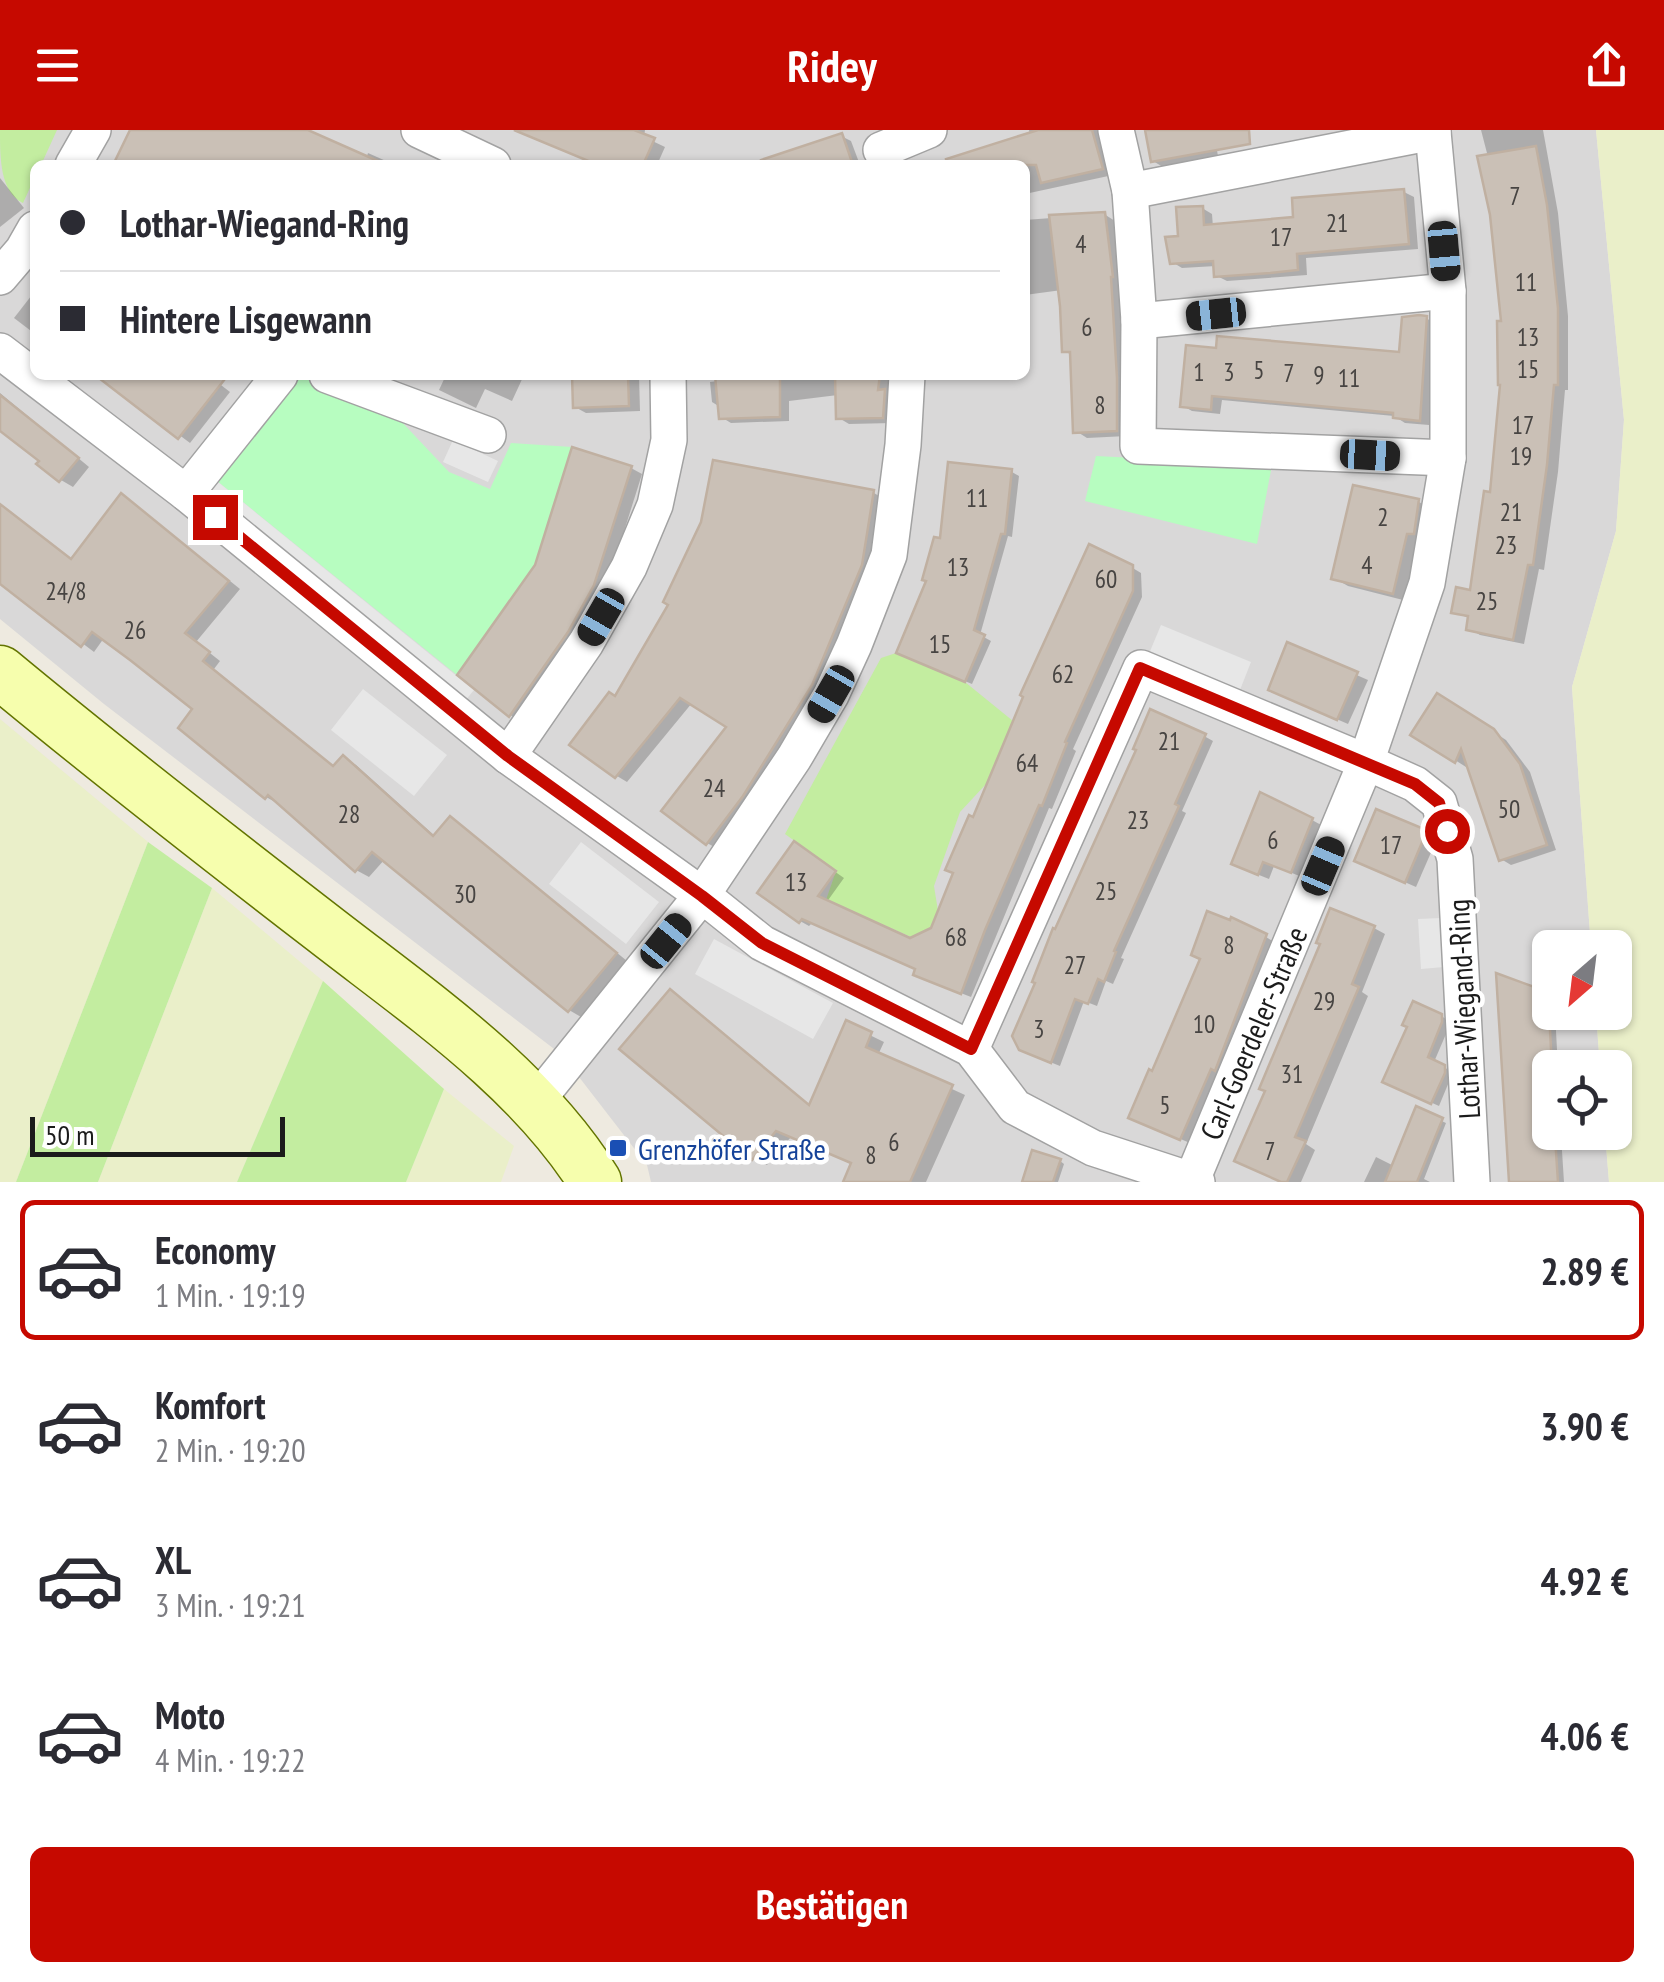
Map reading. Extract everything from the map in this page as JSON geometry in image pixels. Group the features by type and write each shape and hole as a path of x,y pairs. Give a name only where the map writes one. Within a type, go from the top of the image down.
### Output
{"street":[{"path":"75,160 93,130"},
{"path":"419,130 482,160"},
{"path":"879,148 930,130"},
{"path":"1116,130 1130,190 1139,321 1138,446 1448,458"},
{"path":"1130,190 1432,131"},
{"name":"Carl-Goerdeler-Straße","path":"1195,1181 1366,762 1427,582 1448,458 1448,290 1432,131"},
{"path":"0,277 30,237"},
{"path":"1139,321 1448,290"},
{"path":"0,351 30,374"},
{"path":"38,380 186,493 508,756 762,943 971,1049 1015,1108 1092,1148 1195,1181"},
{"path":"186,493 276,380"},
{"path":"340,380 488,435"},
{"path":"508,756 586,642 630,567 655,505 669,440 668,380"},
{"path":"534,1104 702,896 794,758 831,694 889,556 907,380"},
{"name":"Lothar-Wiegand-Ring","path":"971,1049 1140,668 1415,784 1439,803 1455,859 1472,1182"},
{"path":"0,672 458,1034 534,1104 582,1160 595,1182"}],"shaded area":[{"path":"0,130 1596,130 1624,420 1616,531 1572,687 1590,930 1532,930 1532,1030 1597,1030 1599,1050 1532,1050 1532,1150 1606,1150 1609,1182 651,1182 647,1165 562,1055 104,704 0,619"},
{"path":"453,440 498,461 488,482 443,462"},
{"path":"212,477 474,690 460,707 198,495"},
{"path":"1161,625 1251,662 1238,695 1148,656"},
{"path":"363,689 447,755 414,796 331,730"},
{"path":"581,842 659,902 626,944 549,884"},
{"path":"1441,918 1444,967 1421,969 1418,919"},
{"path":"714,939 833,1003 813,1039 695,974"}],"green space":[{"path":"0,130 57,130 43,160 30,160 30,188 23,203 10,191 1,163"},
{"path":"1596,130 1664,130 1664,1182 1609,1182 1606,1150 1632,1150 1632,1050 1599,1050 1597,1030 1632,1030 1632,930 1590,930 1572,687 1616,531 1624,420"},
{"path":"296,380 311,380 399,419 449,472 490,489 511,443 572,447 536,564 457,675 212,477"},
{"path":"1096,456 1272,465 1257,544 1085,501"},
{"path":"896,653 965,682 1013,721 987,783 960,812 934,886 938,911 925,943 826,900 836,871 785,834 881,658"},
{"path":"0,719 148,842 16,1182 0,1182"},
{"path":"148,842 212,888 98,1182 16,1182"},
{"path":"212,888 323,981 237,1182 98,1182"},
{"path":"323,981 444,1089 406,1182 237,1182"},
{"path":"444,1089 514,1146 501,1182 406,1182"}],"building":[{"path":"130,130 308,130 376,160 115,160"},
{"path":"514,130 634,130 655,138 645,160 586,160"},
{"path":"1038,130 1092,130 1103,169 1041,183 1036,165 1030,165 1030,160 946,159"},
{"path":"1145,130 1249,130 1250,144 1151,162"},
{"path":"842,133 851,160 761,160"},
{"path":"1536,146 1558,308 1558,385 1554,385 1533,565 1528,565 1513,640 1466,630 1468,616 1451,613 1456,587 1470,590 1484,491 1490,492 1500,385 1497,321 1501,321 1490,215 1477,156"},
{"path":"1404,189 1409,244 1297,254 1298,270 1270,273 1214,277 1213,261 1170,264 1165,237 1178,236 1176,207 1203,206 1204,225 1293,217 1292,198"},
{"path":"1105,212 1113,277 1117,431 1073,433 1070,352 1062,352 1049,215"},
{"path":"1427,316 1420,421 1393,418 1393,413 1212,396 1211,410 1180,407 1186,345 1216,348 1217,336 1399,352 1402,317"},
{"path":"101,380 224,380 178,439"},
{"path":"572,380 628,380 629,406 573,408"},
{"path":"715,380 780,380 780,417 719,419"},
{"path":"835,380 879,380 878,390 885,389 883,418 836,419"},
{"path":"0,395 79,458 59,482 0,431"},
{"path":"572,447 632,466 594,585 568,632 509,717 457,675 535,565"},
{"path":"713,460 874,490 862,565 812,685 743,796 706,845 661,811 726,727 680,698 615,778 569,745 609,692 615,696 668,605 663,602 701,522"},
{"path":"948,462 1012,469 1005,534 1001,534 974,630 985,635 965,682 896,653 926,581 922,580 934,537 940,538"},
{"path":"1353,485 1419,499 1414,534 1407,534 1393,594 1331,579"},
{"path":"121,493 229,581 185,633 210,652 203,661 333,766 343,755 433,836 450,816 617,953 568,1012 372,852 355,872 268,795 265,799 178,728 192,709 130,660 92,632 81,647 0,584 0,504 71,559"},
{"path":"1089,544 1133,565 1133,591 1065,742 1042,806 1039,805 985,930 961,994 913,975 915,969 802,919 799,923 757,893 794,841 836,871 818,896 910,938 931,928 953,873 945,870 969,815 973,817 1023,697 1020,695"},
{"path":"1287,642 1358,672 1337,720 1268,690"},
{"path":"1437,693 1494,729 1520,764 1547,845 1499,861 1461,749 1455,763 1410,735"},
{"path":"1150,709 1206,734 1104,982 1098,979 1088,1004 1075,999 1051,1063 1019,1050 1012,1036 1053,928 1136,750 1133,749"},
{"path":"1260,792 1313,818 1291,873 1263,862 1258,875 1231,864"},
{"path":"1376,809 1426,833 1405,883 1354,861"},
{"path":"1330,908 1375,926 1352,984 1359,987 1295,1137 1306,1141 1287,1182 1281,1182 1234,1161 1265,1091 1259,1089 1320,944 1316,943"},
{"path":"1207,911 1267,934 1215,1071 1211,1069 1180,1140 1128,1118 1200,959 1191,955"},
{"path":"1496,973 1532,986 1532,1030 1550,1030 1551,1050 1532,1050 1532,1150 1556,1150 1558,1182 1509,1182"},
{"path":"670,989 809,1105 846,1020 872,1032 866,1047 953,1085 910,1182 843,1182 851,1163 776,1131 752,1160 619,1049"},
{"path":"1413,1001 1442,1014 1428,1057 1445,1065 1445,1073 1431,1104 1382,1082 1407,1027 1402,1025"},
{"path":"1416,1106 1443,1118 1417,1182 1385,1182"},
{"path":"1032,1150 1061,1159 1053,1182 1022,1182"}],"place":[{"name":"Grenzhöfer Straße","path":"618,1148"}],"route":[{"path":"215,517 508,756 762,943 971,1049 1140,668 1415,784 1439,803 1447,831"}]}
